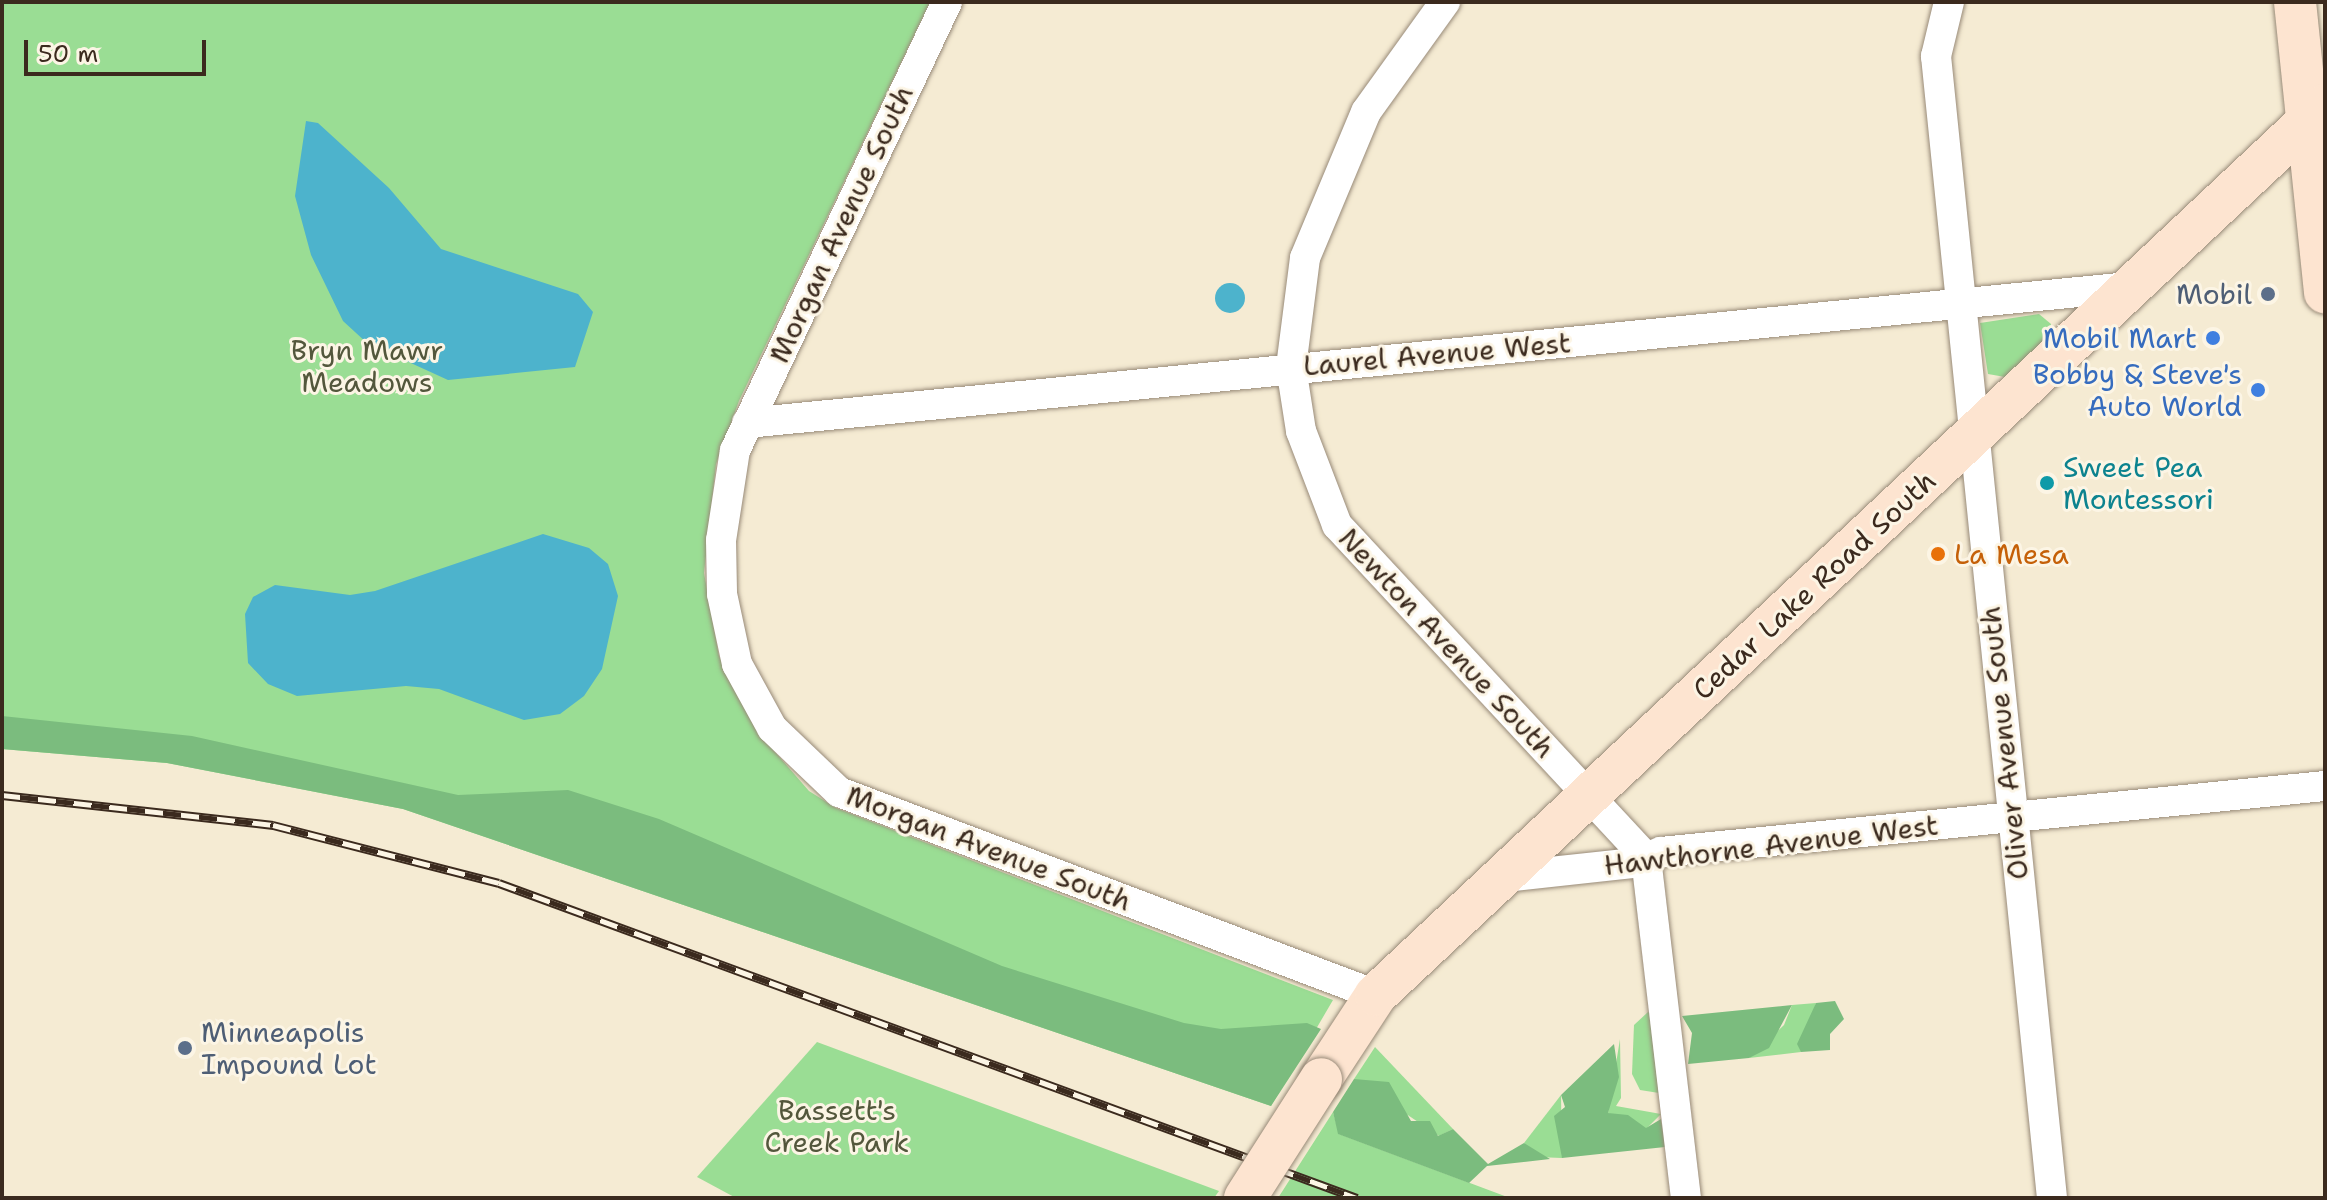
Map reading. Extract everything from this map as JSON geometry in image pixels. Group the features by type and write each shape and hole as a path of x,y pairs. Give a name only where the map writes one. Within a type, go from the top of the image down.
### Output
{"street":[{"name":"Morgan Avenue South","path":"947,2 747,423 726,483 727,625 748,687 803,763 839,792 1376,995"},
{"name":"Newton Avenue South","path":"1445,2 1373,100 1342,162 1305,258 1291,367 1314,480 1337,525 1646,858"},
{"name":"Oliver Avenue South","path":"1949,2 1936,56 1972,435 2052,1198"},
{"path":"2295,2 2316,111 2325,292"},
{"name":"Cedar Lake Road South","path":"1245,1198 1376,995 2316,111"},
{"name":"Laurel Avenue West","path":"747,423 1291,367 2128,287"},
{"name":"Hawthorne Avenue West","path":"1504,877 2013,816 2325,786"},
{"path":"1646,858 1686,1198"}],"green space":[{"name":"Bryn Mawr Meadows","path":"2,2 930,2 739,401 716,464 704,573 719,656 756,730 809,791 836,808 1333,1000 1271,1106 403,809 167,763 2,749"},
{"path":"2039,314 2051,324 2049,337 2005,377 1988,374 1980,323"},
{"path":"2,716 192,736 458,795 568,790 659,819 1002,966 1184,1023 1221,1029 1307,1023 1321,1029 1271,1106 403,809 167,763 2,749"},
{"path":"1835,1001 1844,1019 1830,1034 1830,1050 1801,1052 1797,1044 1816,1003"},
{"path":"1816,1003 1801,1052 1749,1058 1784,1025 1792,1005"},
{"path":"1792,1005 1769,1048 1749,1058 1688,1064 1692,1033 1682,1016"},
{"path":"1648,1012 1659,1093 1640,1090 1632,1074 1634,1025"},
{"path":"1620,1039 1621,1098 1616,1106 1661,1114 1646,1129 1608,1113"},
{"name":"Bassett's Creek Park","path":"817,1042 1219,1191 1214,1198 736,1198 697,1177"},
{"path":"1614,1044 1619,1077 1608,1113 1628,1115 1646,1128 1661,1119 1665,1147 1562,1158 1554,1116 1565,1107 1561,1095"},
{"path":"1375,1047 1453,1129 1439,1136 1354,1079"},
{"path":"1354,1079 1389,1082 1411,1121 1430,1121 1438,1136 1453,1129 1488,1164 1524,1143 1550,1159 1487,1166 1469,1183 1338,1134 1333,1112"},
{"path":"1561,1095 1562,1158 1537,1157 1524,1143"},
{"path":"1333,1112 1339,1134 1510,1198 1278,1198"}],"water":[{"path":"306,121 318,123 389,188 441,249 578,294 593,312 575,367 448,380 367,343 343,321 311,255 295,196"},
{"path":"1230,283 1236,284 1244,292 1244,304 1236,312 1230,313 1224,312 1216,304 1215,298 1216,292 1224,284"},
{"path":"543,534 589,548 608,564 618,596 602,669 584,696 560,714 524,720 439,689 406,686 297,696 268,684 248,663 245,614 253,597 275,585 350,595 375,591"}],"railway":[{"path":"2,795 273,825 499,883 1357,1198"}],"place":[{"name":"Mobil","path":"2268,294"},
{"name":"Mobil Mart","path":"2213,338"},
{"name":"Bobby & Steve's Auto World","path":"2258,390"},
{"name":"Sweet Pea Montessori","path":"2047,483"},
{"name":"La Mesa","path":"1938,554"},
{"name":"Minneapolis Impound Lot","path":"185,1048"}]}
